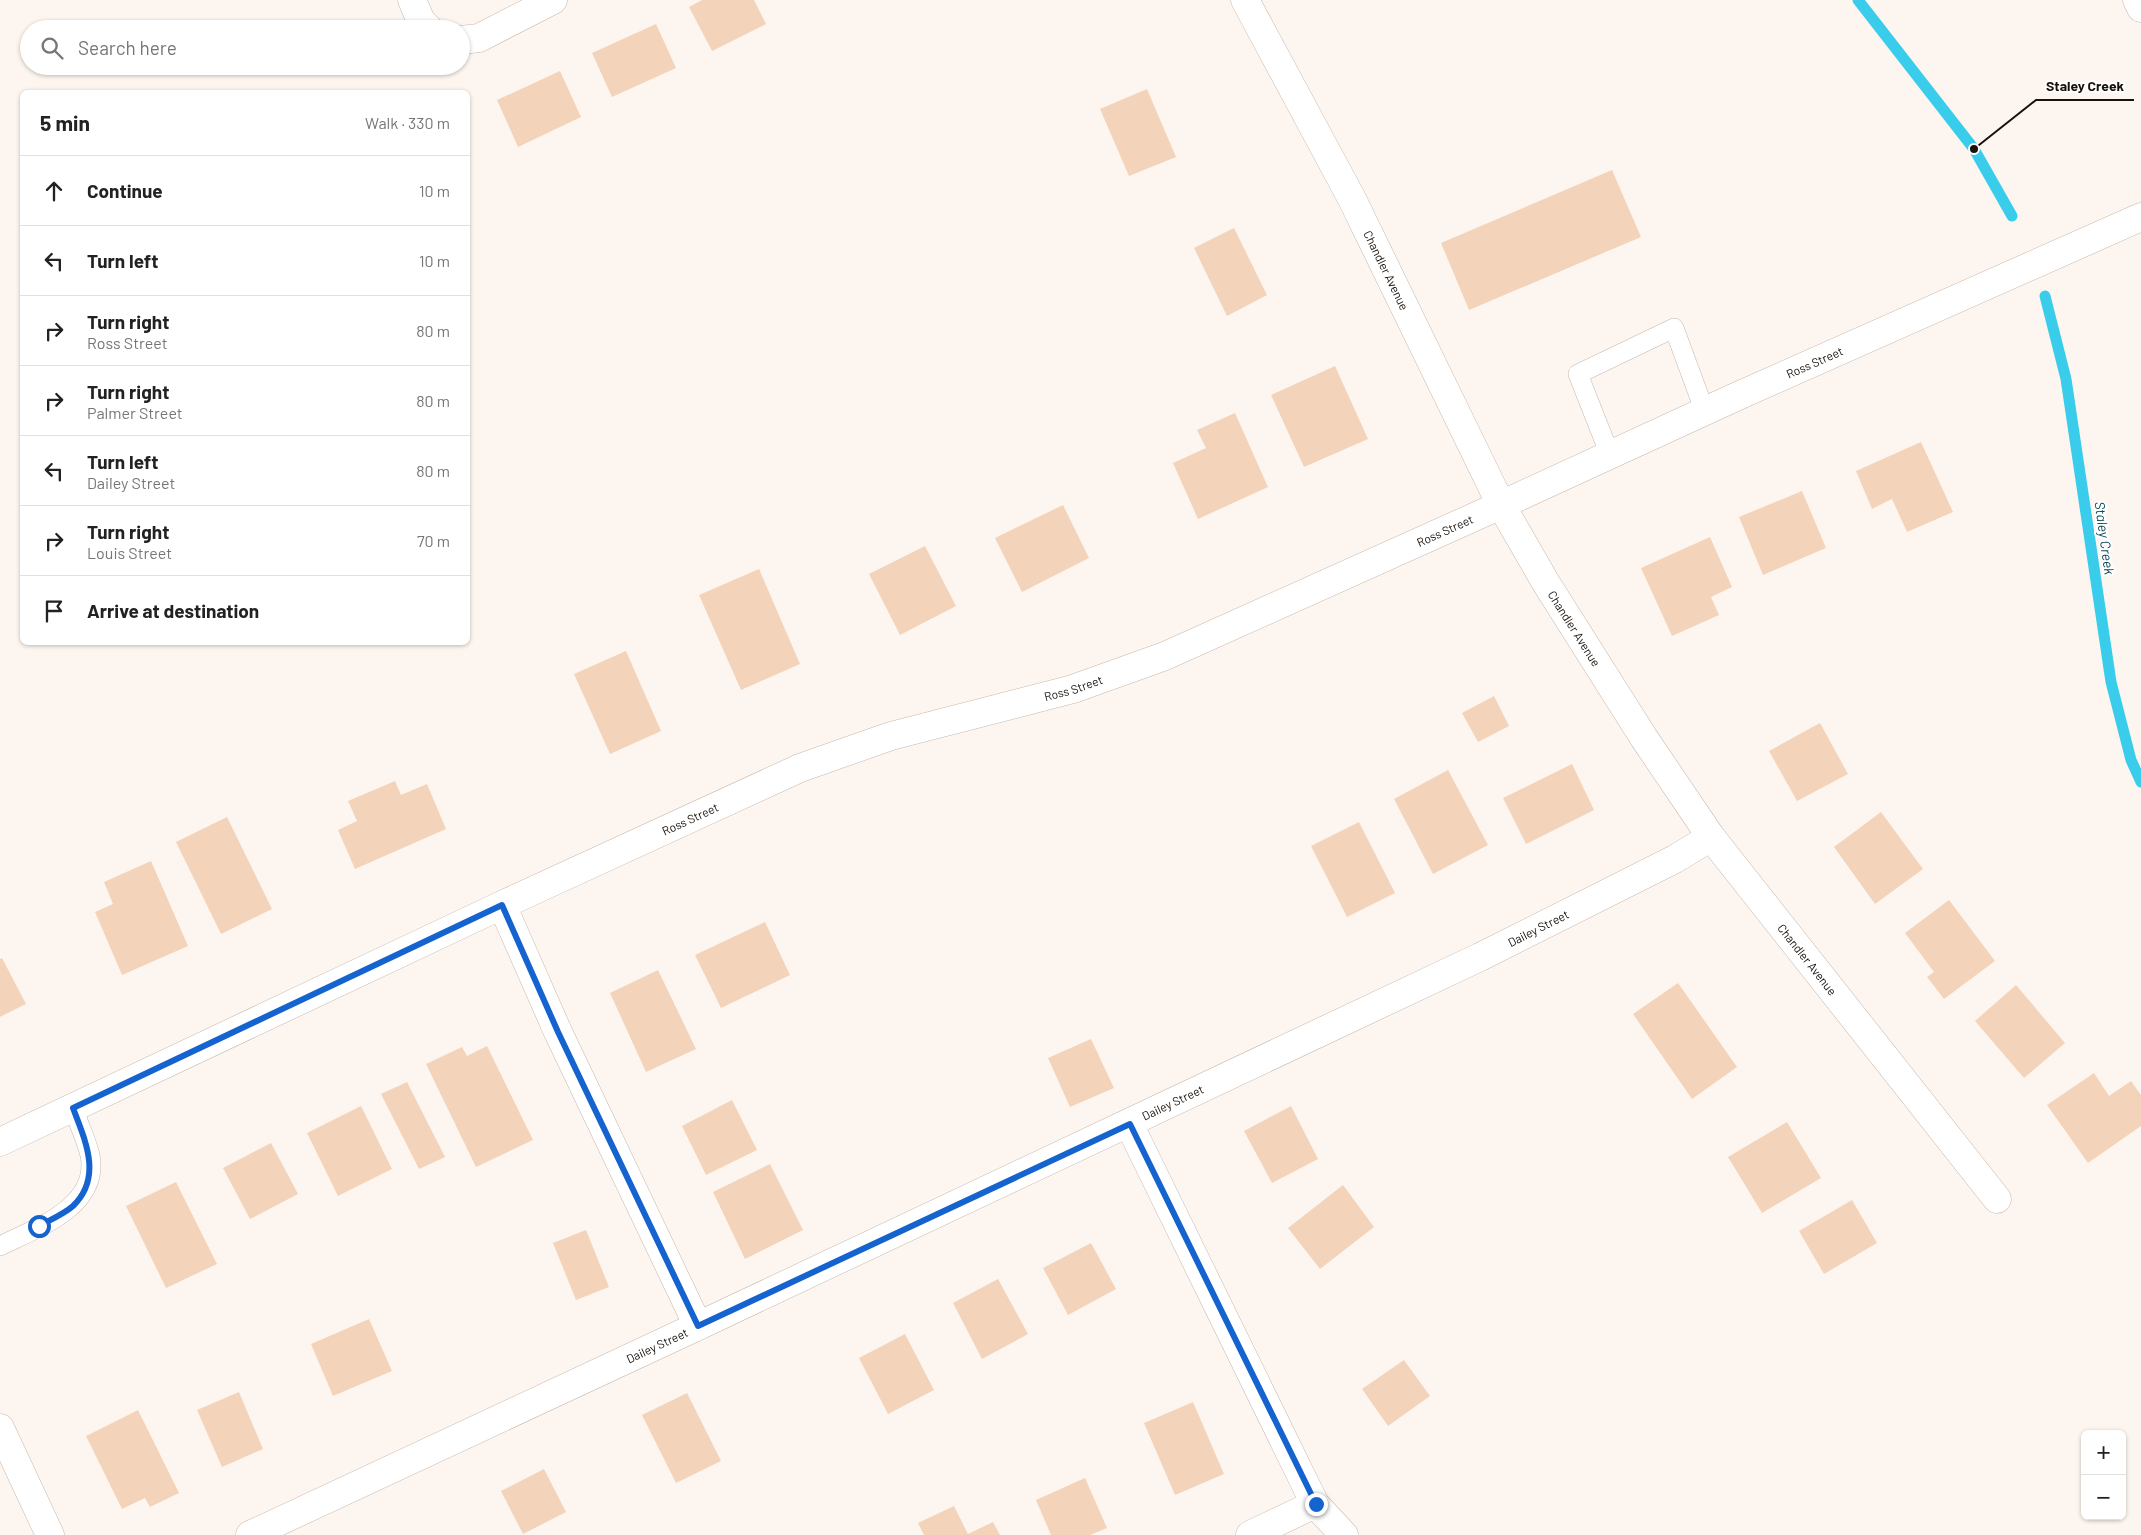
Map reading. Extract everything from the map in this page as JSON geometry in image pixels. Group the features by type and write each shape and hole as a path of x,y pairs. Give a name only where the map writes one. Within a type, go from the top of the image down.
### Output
{"street":[{"path":"412,0 422,20"},
{"path":"470,39 479,38 553,0"},
{"name":"Chandler Avenue","path":"1245,0 1352,199 1502,505 1546,583 1644,738 1711,837 1997,1199"},
{"path":"2138,0 2141,8"},
{"name":"Ross Street","path":"0,1142 502,905 800,768 891,736 1073,689 1165,656 1705,412 2141,218"},
{"name":"Dailey Street","path":"250,1535 1130,1124 1480,957 1675,859 1711,837"},
{"path":"502,905 558,1032 698,1326"},
{"path":"1130,1124 1316,1504 1344,1535"},
{"path":"0,1428 50,1535"},
{"path":"1250,1535 1316,1504"}],"lane":[{"path":"1610,455 1578,374 1674,328 1705,412"},
{"path":"0,1246 73,1206 84,1191 91,1168 90,1154 73,1108"}],"building":[{"path":"702,0 754,0 766,24 712,51 689,7"},
{"path":"656,24 676,68 612,97 592,53"},
{"path":"560,71 581,117 518,147 497,100"},
{"path":"1147,89 1176,157 1129,176 1100,109"},
{"path":"1612,170 1641,237 1469,310 1441,243"},
{"path":"1234,228 1267,295 1227,316 1194,248"},
{"path":"1335,366 1368,439 1304,467 1271,395"},
{"path":"1235,413 1268,487 1198,519 1173,463 1206,448 1197,430"},
{"path":"1921,442 1953,512 1907,532 1892,499 1872,509 1856,471"},
{"path":"1802,491 1826,548 1763,575 1739,517"},
{"path":"1063,505 1089,558 1022,592 995,538"},
{"path":"1710,537 1732,587 1711,597 1719,615 1672,636 1641,568"},
{"path":"925,546 956,606 900,635 869,574"},
{"path":"759,569 800,664 741,690 699,595"},
{"path":"626,651 661,731 610,754 574,674"},
{"path":"1494,696 1509,726 1478,742 1462,713"},
{"path":"1820,723 1848,774 1797,801 1769,751"},
{"path":"1572,764 1594,810 1526,844 1503,798"},
{"path":"1448,770 1488,845 1433,874 1394,799"},
{"path":"395,781 401,795 427,784 446,829 355,869 338,830 357,821 348,801"},
{"path":"1881,812 1923,869 1875,904 1834,847"},
{"path":"227,817 272,909 221,934 176,842"},
{"path":"1359,822 1395,893 1347,917 1311,846"},
{"path":"151,861 188,946 122,975 95,912 113,904 104,882"},
{"path":"1949,900 1995,961 1944,999 1927,977 1934,972 1905,933"},
{"path":"765,922 790,975 721,1008 695,955"},
{"path":"2,958 26,1004 0,1017 0,959"},
{"path":"658,970 696,1049 646,1072 610,993"},
{"path":"1678,983 1737,1067 1692,1099 1633,1014"},
{"path":"2016,985 2065,1043 2024,1078 1975,1021"},
{"path":"1091,1039 1114,1088 1070,1107 1048,1058"},
{"path":"487,1046 533,1140 476,1167 426,1064 462,1047 467,1056"},
{"path":"2094,1073 2109,1096 2131,1081 2141,1095 2141,1126 2088,1163 2047,1105"},
{"path":"407,1082 445,1157 419,1169 381,1094"},
{"path":"732,1100 757,1150 706,1175 682,1126"},
{"path":"361,1106 392,1169 338,1196 307,1133"},
{"path":"1291,1106 1318,1159 1272,1183 1244,1131"},
{"path":"1787,1122 1821,1178 1762,1213 1728,1157"},
{"path":"271,1143 298,1194 250,1219 223,1168"},
{"path":"770,1164 803,1230 745,1259 713,1192"},
{"path":"176,1182 217,1264 166,1288 126,1206"},
{"path":"1343,1185 1374,1227 1320,1269 1288,1228"},
{"path":"1852,1200 1877,1243 1824,1274 1799,1231"},
{"path":"586,1230 609,1287 576,1300 553,1243"},
{"path":"1091,1243 1116,1289 1068,1315 1043,1268"},
{"path":"998,1279 1028,1334 982,1359 953,1303"},
{"path":"369,1319 392,1371 333,1396 311,1344"},
{"path":"905,1334 934,1390 888,1414 859,1358"},
{"path":"1404,1360 1430,1396 1388,1426 1362,1389"},
{"path":"239,1392 263,1449 222,1467 197,1410"},
{"path":"687,1393 721,1461 676,1483 642,1415"},
{"path":"1193,1402 1224,1474 1175,1495 1144,1423"},
{"path":"138,1410 179,1493 150,1507 145,1498 122,1509 86,1436"},
{"path":"544,1469 566,1512 523,1534 501,1491"},
{"path":"1085,1478 1107,1528 1090,1535 1051,1535 1036,1500"},
{"path":"954,1506 968,1534 993,1522 1000,1535 924,1535 918,1523"}],"waterway":[{"name":"Staley Creek","path":"1858,0 1974,149 2012,216"},
{"name":"Staley Creek","path":"2045,296 2066,379 2111,682 2131,760 2141,782"}],"place":[{"name":"Staley Creek","path":"1974,149"}],"route":[{"path":"39,1226 73,1206 84,1191 89,1179 91,1168 90,1154 73,1108 502,905 558,1032 640,1200 698,1326 1130,1124 1316,1504"}]}
